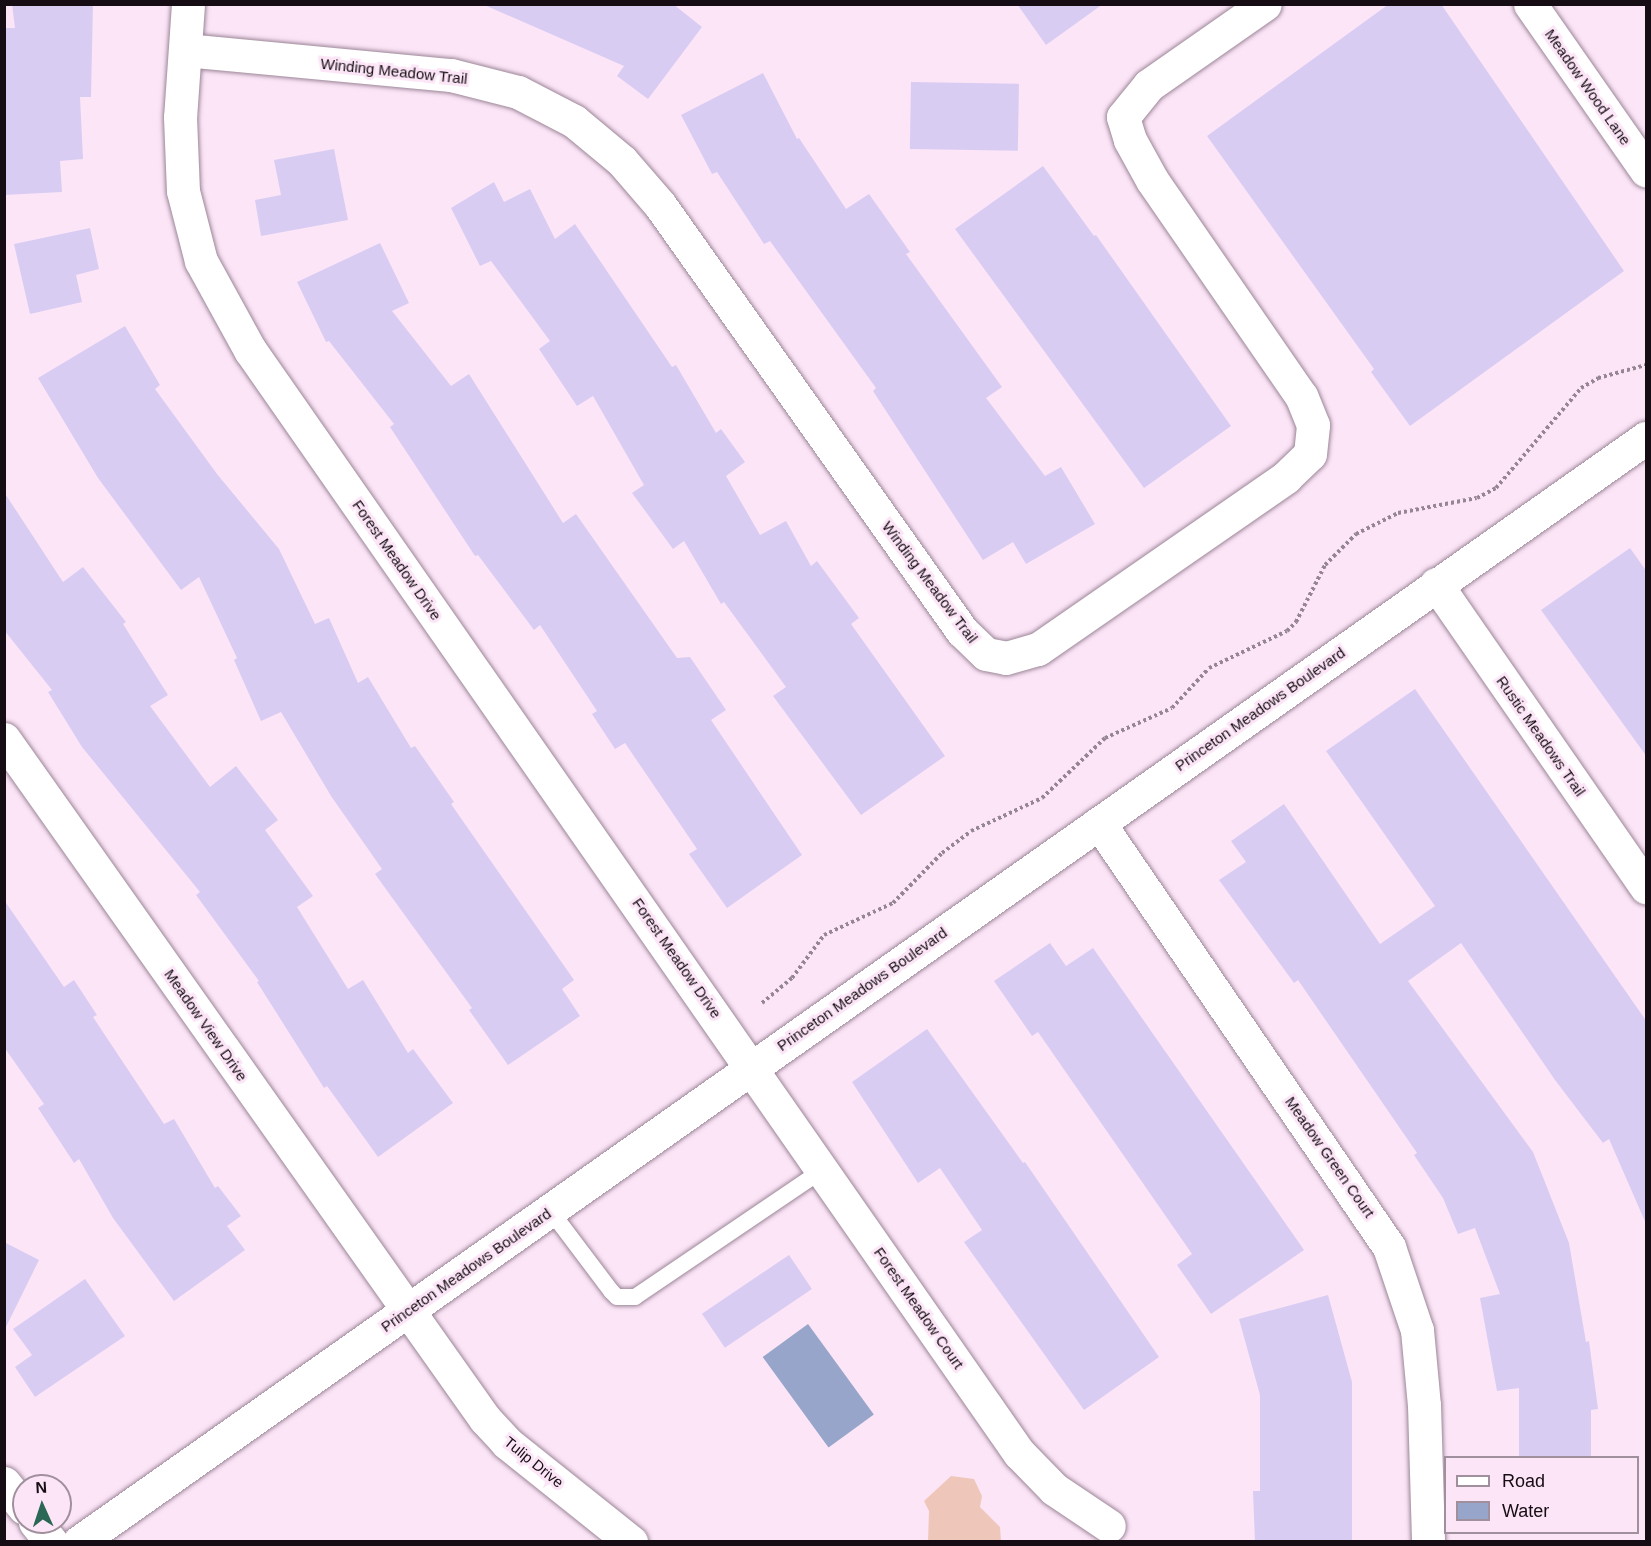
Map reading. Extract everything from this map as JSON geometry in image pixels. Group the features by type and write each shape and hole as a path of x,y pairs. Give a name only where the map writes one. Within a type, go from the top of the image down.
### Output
{"street":[{"name":"Forest Meadow Drive","path":"188,4 180,117 183,191 201,261 215,291 256,360 753,1066"},
{"name":"Winding Meadow Trail","path":"185,50 424,71 478,80 518,92 574,121 622,161 660,205 962,631 986,654 1006,658 1038,649 1286,477 1310,454 1313,425 1300,396 1152,180 1130,140 1123,117 1149,85 1266,4"},
{"name":"Meadow Wood Lane","path":"1530,4 1647,170"},
{"name":"Princeton Meadows Boulevard","path":"79,1542 1436,584 1647,438"},
{"name":"Rustic Meadows Trail","path":"1436,584 1647,887"},
{"name":"Meadow View Drive","path":"7,749 408,1311"},
{"name":"Meadow Green Court","path":"1099,823 1389,1246 1417,1330 1424,1405 1428,1542"},
{"name":"Forest Meadow Court","path":"753,1066 1019,1453 1054,1489 1109,1526"},
{"name":"Tulip Drive","path":"408,1311 485,1419 507,1443 631,1542"}],"lane":[{"path":"550,1210 610,1291 617,1297 635,1298 824,1169"}],"path":[{"path":"762,1003 792,978 824,935 893,903 942,853 971,831 1042,798 1105,738 1172,708 1209,668 1287,631 1296,622 1325,565 1356,534 1398,513 1477,498 1496,488 1581,388 1599,378 1647,365"}],"shaded area":[{"path":"951,1476 974,1479 982,1496 980,1507 1000,1527 1001,1541 928,1541 929,1511 924,1501"}],"water":[{"path":"808,1324 874,1415 829,1448 763,1357"}],"building":[{"path":"12,4 93,4 91,97 80,97 83,159 60,161 62,192 4,195 4,28 15,28"},
{"path":"482,4 673,4 702,27 648,99 617,76 624,66"},
{"path":"1017,4 1103,4 1046,45"},
{"path":"1389,4 1441,4 1624,271 1410,426 1371,372 1374,369 1207,136"},
{"path":"763,73 797,139 799,138 846,209 869,194 910,252 906,254 1002,387 986,398 1045,476 1061,467 1095,524 1026,564 1013,542 983,560 873,391 876,388 770,241 764,244 717,172 712,174 681,115"},
{"path":"911,82 1019,84 1018,151 910,149"},
{"path":"334,149 348,220 261,236 255,200 281,195 274,160"},
{"path":"1043,166 1094,236 1096,235 1231,426 1144,488 955,229"},
{"path":"494,182 504,202 530,189 555,239 575,224 672,367 676,365 716,433 721,429 745,462 726,476 760,535 786,521 811,566 817,561 859,618 851,624 945,756 861,815 773,696 786,687 724,602 721,604 684,541 673,549 632,493 644,485 593,396 577,406 539,349 550,341 491,261 480,266 451,208"},
{"path":"90,228 99,269 76,275 82,302 30,314 14,244"},
{"path":"380,243 409,303 392,311 451,386 469,374 563,523 576,514 677,658 690,657 726,710 711,720 802,855 727,908 689,854 697,849 625,743 615,749 592,714 597,711 540,625 534,630 478,555 475,556 390,427 394,424 329,341 326,342 297,282"},
{"path":"125,326 160,385 155,389 217,474 279,549 315,624 329,618 358,683 368,677 411,748 415,746 454,802 451,804 574,980 562,989 580,1016 508,1065 469,1010 472,1008 375,874 382,869 331,796 281,712 261,721 234,660 237,658 199,577 181,590 98,478 38,378"},
{"path":"4,492 63,582 83,567 126,622 123,624 168,695 150,706 210,787 236,766 278,820 265,830 313,896 297,907 348,989 363,980 408,1053 413,1049 453,1103 378,1157 327,1086 324,1088 257,982 259,981 196,895 200,892 82,747 48,692 52,690 4,630"},
{"path":"1630,548 1647,572 1647,757 1541,610"},
{"path":"1415,689 1647,1022 1647,1226 1609,1139 1603,1143 1555,1080 1461,943 1408,981 1533,1152 1569,1243 1586,1342 1589,1341 1598,1409 1591,1410 1591,1456 1519,1456 1519,1388 1497,1391 1480,1298 1500,1294 1475,1228 1458,1234 1443,1198 1414,1155 1417,1153 1298,980 1294,983 1219,880 1246,862 1231,841 1284,804 1380,944 1435,906 1326,751"},
{"path":"4,900 64,987 74,980 97,1015 93,1017 164,1124 174,1119 215,1188 218,1186 241,1216 227,1226 245,1250 174,1301 113,1218 79,1159 74,1163 38,1108 44,1104 4,1047"},
{"path":"1050,943 1066,966 1093,948 1304,1250 1211,1314 1177,1265 1192,1254 1038,1032 1032,1036 994,981"},
{"path":"927,1029 1023,1163 1025,1162 1159,1357 1084,1410 964,1242 982,1230 940,1168 918,1183 852,1082"},
{"path":"4,1242 39,1260 4,1331"},
{"path":"789,1255 812,1289 725,1348 702,1314"},
{"path":"85,1279 125,1336 35,1397 15,1367 32,1355 13,1329"},
{"path":"1328,1295 1352,1382 1352,1542 1255,1542 1253,1491 1260,1491 1260,1395 1239,1319"}]}
